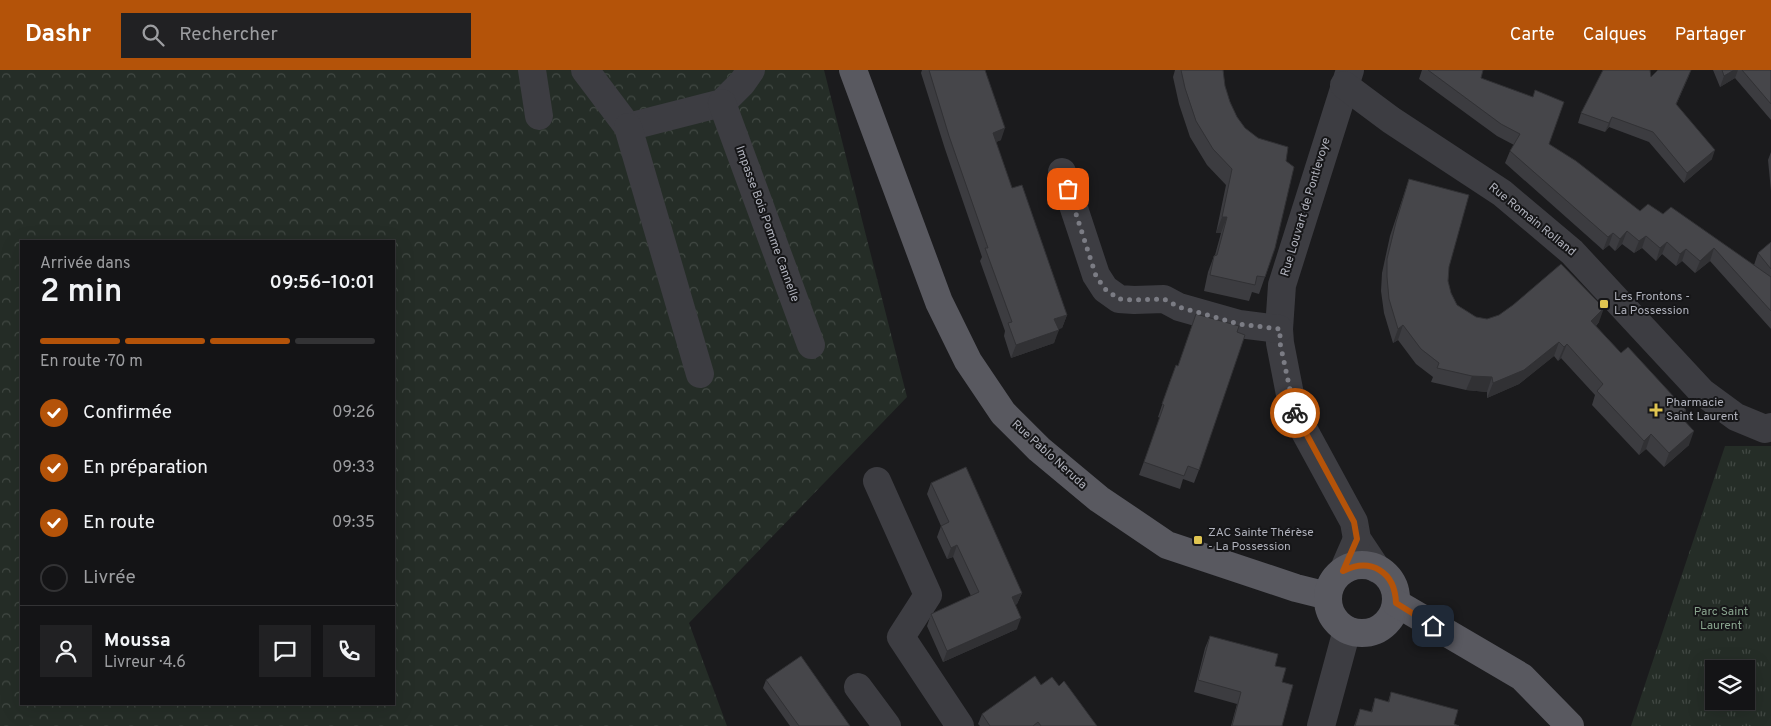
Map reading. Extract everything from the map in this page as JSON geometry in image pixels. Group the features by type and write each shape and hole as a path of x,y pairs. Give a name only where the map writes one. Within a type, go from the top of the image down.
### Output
{"main road":[{"name":"Rue Pablo Neruda","path":"854,70 939,302 968,361 1003,414 1038,449 1099,499 1167,544 1296,588 1328,596"},
{"path":"1360,565 1369,566 1386,574 1392,583 1396,593 1396,603 1390,618 1379,629 1358,634 1338,624 1332,616 1328,606 1328,596 1333,582 1343,571 1360,565"},
{"path":"1396,603 1522,677 1570,726"}],"street":[{"path":"532,70 539,116"},
{"path":"585,70 628,127 700,374"},
{"path":"628,127 722,103 742,83 751,70"},
{"name":"Rue Louvart de Pontlevoye","path":"1347,78 1282,285 1280,343 1293,410 1354,522 1357,539 1377,569"},
{"name":"Rue Romain Rolland","path":"1347,78 1391,120 1502,193 1572,252 1702,392 1736,417 1765,429 1771,427"},
{"name":"Impasse Bois Pomme Cannelle","path":"722,103 811,345"},
{"path":"1062,172 1096,276 1105,289 1119,299 1164,299 1179,307 1239,324 1280,329"},
{"path":"877,481 928,595 901,637 960,726"},
{"path":"1343,571 1357,539"},
{"path":"1321,726 1347,630"},
{"path":"858,687 887,726"}],"green space":[{"path":"0,70 824,70 907,397 689,623 727,726 0,726"},
{"name":"Parc Saint Laurent","path":"1725,446 1771,446 1771,726 1631,726"}],"building":[{"path":"929,70 985,70 1005,128 993,133 1012,188 1022,185 1067,315 1054,319 1059,330 1016,345 1008,323 1012,322 985,248 988,248 949,136"},
{"path":"1181,70 1223,70 1230,102 1245,128 1258,138 1288,147 1286,161 1294,167 1275,248 1265,277 1257,276 1255,285 1210,275 1214,256 1217,255 1227,217 1222,217 1232,169 1213,149 1196,121"},
{"path":"1428,70 1483,70 1481,78 1533,97 1535,90 1564,102 1549,144 1576,161 1640,211 1648,204 1663,214 1671,207 1771,277 1771,311 1714,248 1700,261 1686,249 1680,254 1667,242 1660,248 1646,236 1639,241 1627,231 1620,239 1613,233 1608,237 1510,151 1520,134 1501,124"},
{"path":"1603,70 1650,70 1651,77 1658,70 1691,70 1676,104 1715,150 1687,173 1653,132 1612,117 1609,123 1581,113"},
{"path":"1722,70 1734,70 1724,76"},
{"path":"1742,70 1771,70 1771,104"},
{"path":"1409,179 1469,195 1449,267 1448,281 1457,305 1476,317 1487,319 1499,315 1561,264 1604,308 1591,321 1621,353 1628,347 1686,410 1679,415 1694,431 1669,453 1651,434 1644,441 1597,391 1603,384 1567,344 1564,347 1559,342 1524,370 1493,383 1492,377 1472,376 1437,368 1439,363 1421,349 1403,325 1398,329 1389,299 1387,259"},
{"path":"1771,242 1771,269 1758,253"},
{"path":"1196,314 1239,326 1237,332 1245,335 1199,470 1188,466 1184,476 1144,462 1164,405 1162,404 1176,365 1178,366"},
{"path":"966,467 1022,593 1012,597 1021,618 947,651 931,614 979,592 957,545 951,548 941,526 949,522 931,483"},
{"path":"1210,636 1278,654 1275,666 1286,668 1282,682 1293,685 1282,726 1232,726 1241,692 1198,680"},
{"path":"801,656 850,726 799,726 766,680"},
{"path":"1035,676 1041,685 1052,677 1059,686 1064,681 1097,726 1041,726 1038,722 1033,726 990,726 982,714"},
{"path":"1391,692 1458,710 1454,724 1459,726 1355,726 1360,709 1372,712 1375,698 1389,702"}],"way so far":[{"path":"1068,189 1096,276 1105,289 1119,299 1164,299 1179,307 1239,324 1280,329 1280,343 1295,413"}],"place":[{"name":"Les Frontons - La Possession","path":"1604,304"},
{"name":"Pharmacie Saint Laurent","path":"1656,410"},
{"name":"ZAC Sainte Thérèse - La Possession","path":"1198,540"}],"route":[{"path":"1295,413 1354,522 1357,539 1343,571 1360,565 1369,566 1386,574 1396,593 1396,603 1433,626"}]}
